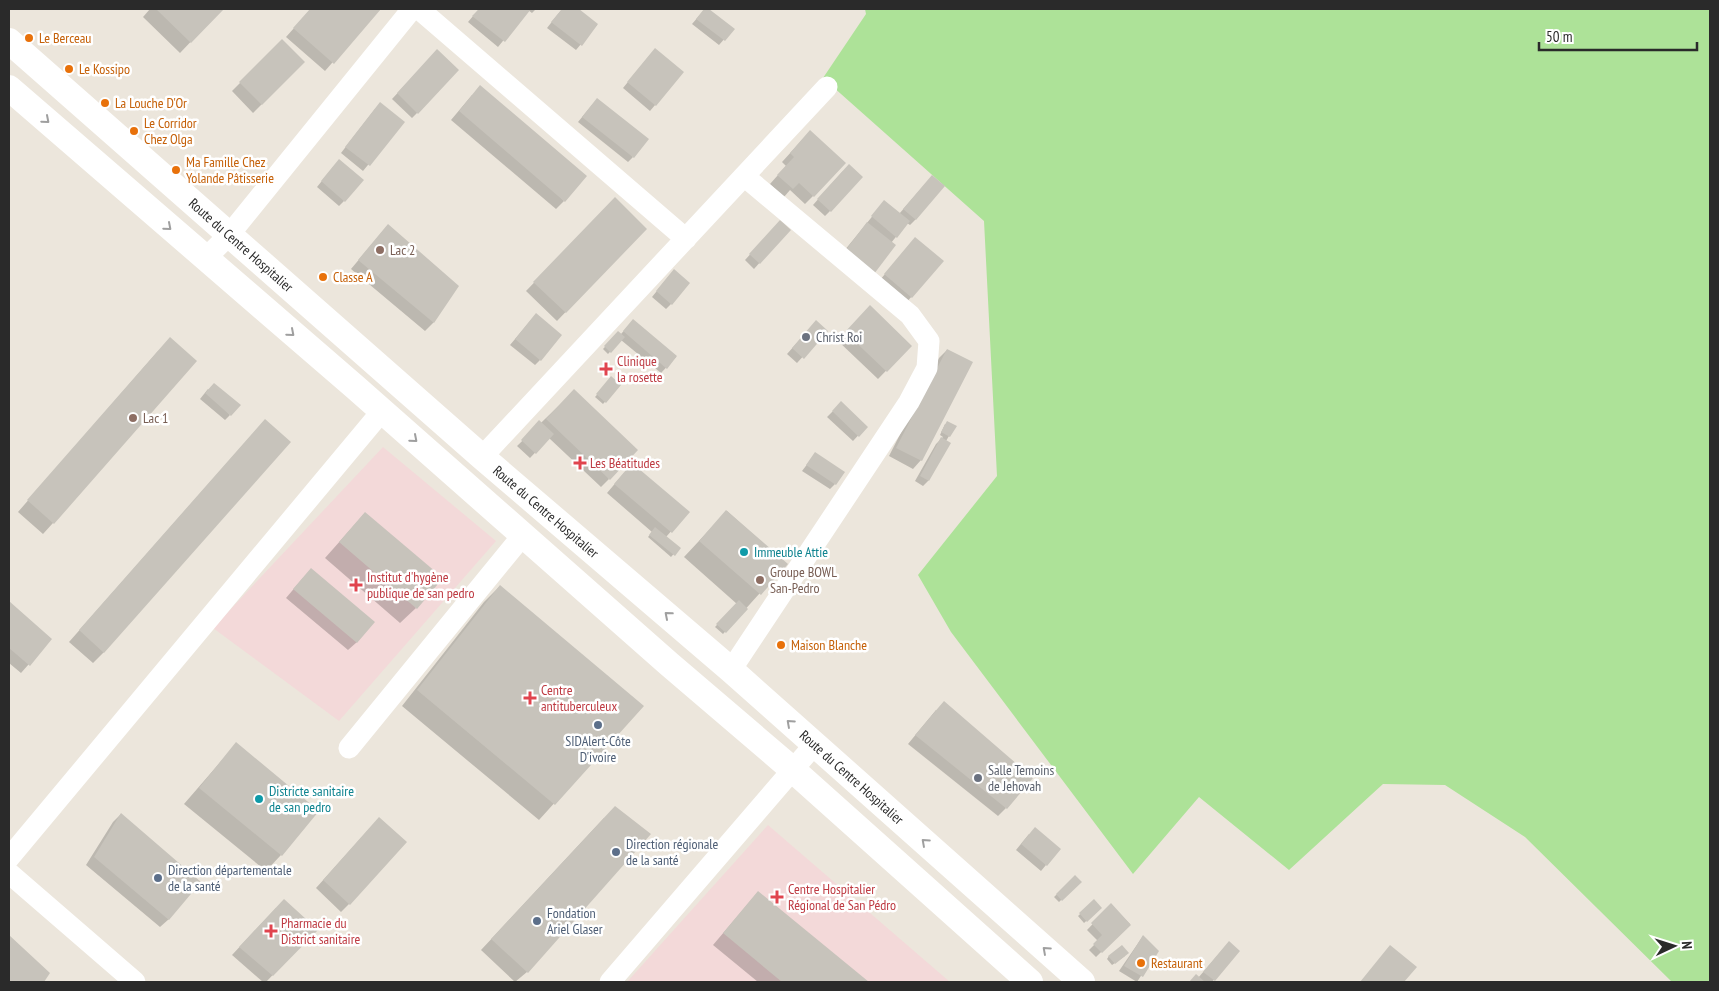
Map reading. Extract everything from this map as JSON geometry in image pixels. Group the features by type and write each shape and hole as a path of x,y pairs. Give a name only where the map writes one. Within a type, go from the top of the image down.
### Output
{"street":[{"path":"205,259 229,235 412,9"},
{"path":"419,9 686,239"},
{"name":"Route du Centre Hospitalier","path":"9,41 482,457 731,670 1082,982"},
{"path":"482,457 828,87"},
{"path":"9,88 382,411 668,664 793,770 1030,982"},
{"path":"731,670 909,402 927,368 929,341 910,315 744,176"},
{"path":"9,858 382,411"},
{"path":"350,748 523,535"},
{"path":"610,982 814,745"},
{"path":"9,873 135,982"}],"shaded area":[{"name":"Institut d'hygène publique de san pedro","path":"383,447 496,541 339,721 213,628"},
{"name":"Centre Hospitalier Régional de San Pédro","path":"768,825 950,982 627,982"}],"green space":[{"path":"865,9 1710,9 1710,982 1672,982 1525,837 1445,785 1383,784 1289,870 1199,797 1133,874 951,632 918,575 997,476 984,221 823,78 866,14"}],"building":[{"path":"156,9 224,9 191,43"},
{"path":"310,9 381,9 334,64 293,28"},
{"path":"479,9 531,9 505,42 472,16"},
{"path":"562,9 579,9 598,24 582,46 551,22"},
{"path":"704,9 709,9 735,29 725,41 696,19"},
{"path":"282,39 305,62 262,105 239,82"},
{"path":"655,48 684,72 656,106 627,82"},
{"path":"437,49 459,70 418,114 397,93"},
{"path":"480,85 587,176 565,202 459,111"},
{"path":"597,98 649,139 634,158 582,117"},
{"path":"380,102 405,122 370,166 345,147"},
{"path":"810,130 846,163 814,197 799,183 793,189 777,175 794,157 790,153"},
{"path":"339,159 364,180 345,202 321,181"},
{"path":"849,164 863,177 831,212 817,199"},
{"path":"932,175 945,186 916,220 903,209"},
{"path":"615,197 647,229 566,313 533,282"},
{"path":"884,200 910,221 897,238 871,216"},
{"path":"780,220 791,230 760,264 749,254"},
{"path":"867,222 896,245 874,274 845,251"},
{"path":"388,224 459,286 434,323 358,260"},
{"path":"915,237 944,261 912,298 884,274"},
{"path":"674,269 690,283 672,305 656,291"},
{"path":"870,305 912,346 887,372 845,332"},
{"path":"536,313 562,335 541,361 515,339"},
{"path":"633,319 677,356 667,369 623,331"},
{"path":"816,320 828,331 804,359 792,348"},
{"path":"618,331 625,337 611,353 604,346"},
{"path":"170,337 197,361 54,524 27,500"},
{"path":"947,349 973,362 922,461 896,448"},
{"path":"611,376 621,385 606,403 596,394"},
{"path":"214,383 241,405 231,416 205,393"},
{"path":"574,389 638,450 610,480 546,419"},
{"path":"841,401 868,427 859,437 832,411"},
{"path":"265,419 291,442 104,653 79,630"},
{"path":"539,420 554,434 536,454 521,440"},
{"path":"947,421 957,426 950,437 941,432"},
{"path":"941,437 951,443 929,481 920,476"},
{"path":"815,452 845,472 836,485 806,465"},
{"path":"632,463 690,512 672,533 614,484"},
{"name":"Immeuble Attie","path":"726,510 788,564 761,595 699,541"},
{"name":"Institut d'hygène publique de san pedro","path":"365,512 443,578 417,609 339,542"},
{"path":"655,527 681,548 675,556 649,535"},
{"path":"311,568 375,622 357,643 293,589"},
{"name":"Centre antituberculeux","path":"500,585 644,706 555,805 417,690"},
{"path":"739,600 748,609 726,633 716,624"},
{"path":"9,601 52,639 30,666 9,648"},
{"path":"944,701 1033,778 1007,809 915,735"},
{"name":"Districte sanitaire de san pedro","path":"236,742 319,811 282,856 199,788"},
{"path":"615,806 651,834 528,973 491,939"},
{"path":"121,813 201,882 169,920 94,857"},
{"path":"379,817 407,842 350,905 323,880"},
{"path":"1035,827 1061,849 1047,866 1021,844"},
{"path":"1075,875 1082,882 1062,901 1056,894"},
{"path":"758,891 869,982 782,982 723,933"},
{"path":"284,899 318,930 273,976 239,947"},
{"path":"1094,899 1102,908 1087,922 1079,913"},
{"path":"1111,903 1131,925 1102,953 1093,944 1102,935 1091,923"},
{"path":"9,935 50,973 44,982 9,982"},
{"path":"1143,935 1159,951 1143,977 1124,966"},
{"path":"1229,941 1240,951 1215,981 1203,972"},
{"path":"1122,945 1129,953 1115,964 1108,956"},
{"path":"1390,945 1417,967 1404,982 1360,982"},
{"path":"1196,974 1205,982 1189,982"}],"place":[{"name":"Le Berceau","path":"29,38"},
{"name":"Le Kossipo","path":"69,69"},
{"name":"La Louche D'Or","path":"105,103"},
{"name":"Le Corridor Chez Olga","path":"134,131"},
{"name":"Ma Famille Chez Yolande Pâtisserie","path":"176,170"},
{"name":"Lac 2","path":"380,250"},
{"name":"Classe A","path":"323,277"},
{"name":"Christ Roi","path":"806,337"},
{"name":"Clinique la rosette","path":"606,369"},
{"name":"Lac 1","path":"133,418"},
{"name":"Les Béatitudes","path":"580,463"},
{"name":"Immeuble Attie","path":"744,552"},
{"name":"Groupe BOWL San-Pedro","path":"760,580"},
{"name":"Institut d'hygène publique de san pedro","path":"356,585"},
{"name":"Maison Blanche","path":"781,645"},
{"name":"Centre antituberculeux","path":"530,698"},
{"name":"SIDAlert-Côte D'ivoire","path":"598,725"},
{"name":"Salle Temoins de Jehovah","path":"978,778"},
{"name":"Districte sanitaire de san pedro","path":"259,799"},
{"name":"Direction régionale de la santé","path":"616,852"},
{"name":"Direction départementale de la santé","path":"158,878"},
{"name":"Centre Hospitalier Régional de San Pédro","path":"777,897"},
{"name":"Fondation Ariel Glaser","path":"537,921"},
{"name":"Pharmacie du District sanitaire","path":"271,931"},
{"name":"Restaurant","path":"1141,963"}]}
